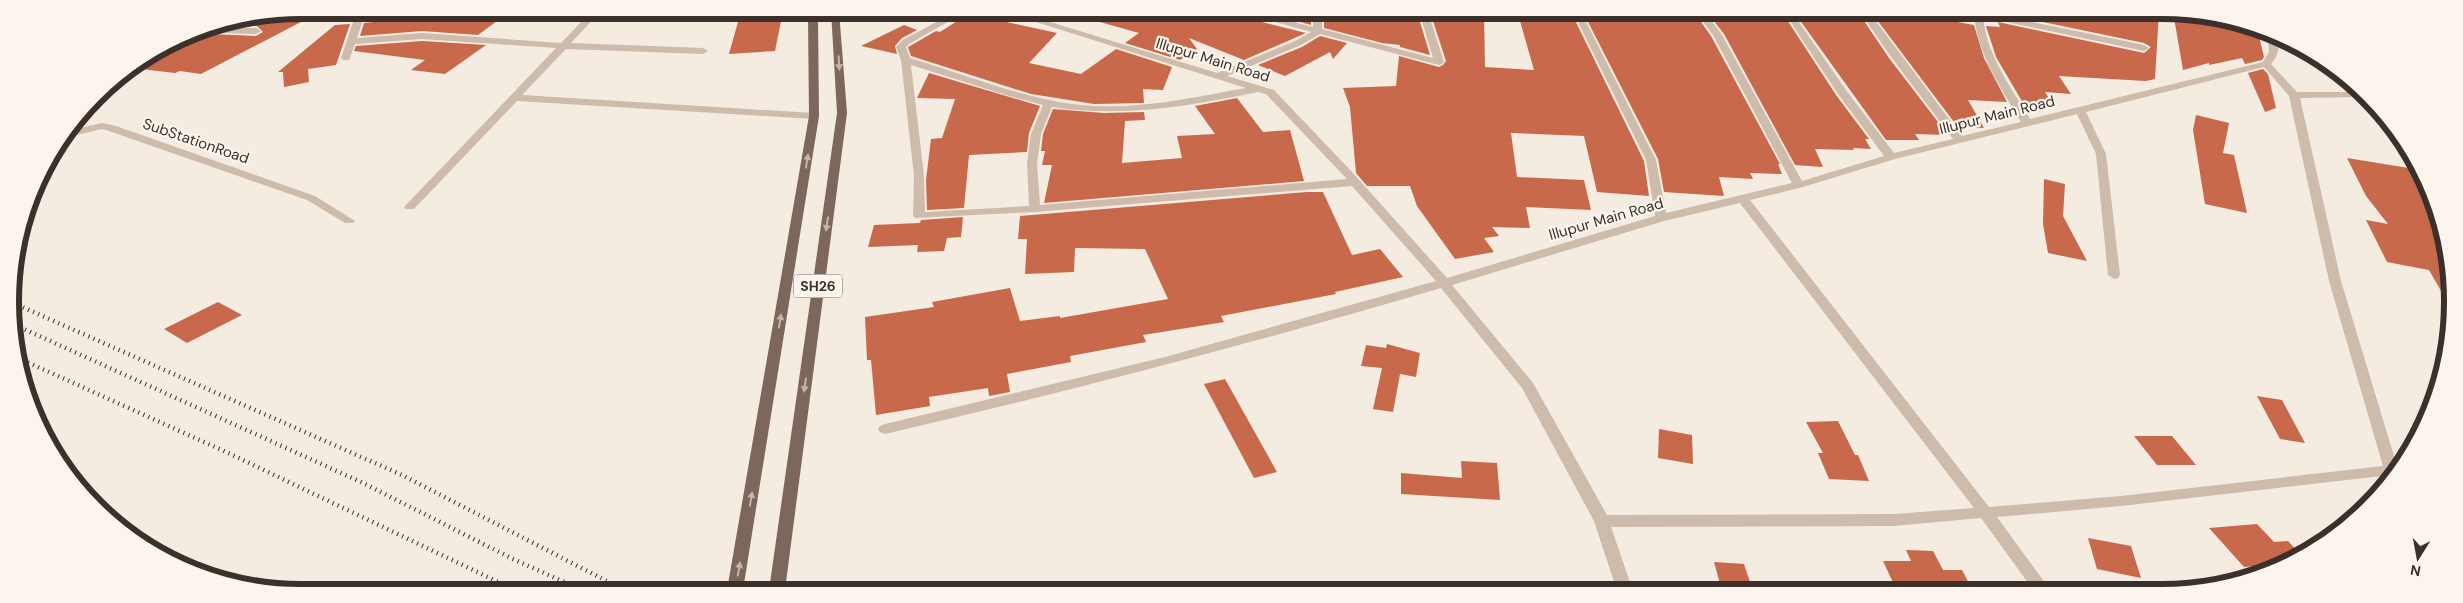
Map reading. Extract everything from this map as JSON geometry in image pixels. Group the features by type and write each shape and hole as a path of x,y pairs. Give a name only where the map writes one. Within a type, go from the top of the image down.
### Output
{"main road":[{"name":"SH26","path":"736,584 814,116 813,19"},
{"name":"SH26","path":"778,584 842,113 836,19"}],"street":[{"path":"346,58 359,19"},
{"path":"410,206 590,19"},
{"path":"948,19 906,42 901,47 906,60 919,176 919,216 1035,209 1355,182"},
{"name":"Illupur Main Road","path":"1031,19 1270,92 1355,182 1444,283 1661,218 1798,186 1891,157 2266,64"},
{"path":"1269,19 1439,62 1425,19"},
{"path":"1317,32 1318,19"},
{"path":"1580,19 1651,160 1661,218"},
{"path":"1705,19 1717,35 1798,186"},
{"path":"1793,19 1842,92 1891,157"},
{"path":"1869,19 1960,141"},
{"path":"1976,19 1980,34 1994,64 2027,123"},
{"path":"2004,19 2144,48"},
{"path":"220,31 256,31"},
{"path":"1218,76 1298,43 1317,32"},
{"path":"352,41 422,36 564,46 703,51"},
{"path":"2274,42 2276,47 2274,56 2266,64 2294,95 2335,281 2392,466"},
{"path":"906,60 1049,103 1127,108 1259,88"},
{"path":"2294,95 2353,94"},
{"path":"514,98 814,116"},
{"path":"1035,209 1032,164 1036,134 1049,103"},
{"path":"2080,110 2101,154 2114,275"},
{"name":"SubStationRoad","path":"74,133 102,126 112,128 311,198 349,221"},
{"path":"1742,198 2039,584"},
{"path":"885,429 1000,404 1313,322 1444,283 1528,386 1602,521 1623,584"},
{"path":"1602,521 1894,520 2121,501 2389,471"}],"building":[{"path":"283,19 307,19 201,74 140,69 176,48 211,34 256,36 263,32 257,26 237,26"},
{"path":"402,19 500,19 478,35 422,31 360,36 364,23"},
{"path":"739,19 781,19 775,51 729,54"},
{"path":"960,19 993,19 1057,33 1029,63 1081,74 1116,49 1172,67 1163,90 1143,89 1144,103 1094,104 1031,94 911,56 908,47 936,31 940,32"},
{"path":"1089,19 1249,19 1306,33 1244,60 1189,38 1197,49 1180,60 1125,43 1139,33"},
{"path":"1290,19 1311,19 1311,25"},
{"path":"1324,19 1419,19 1430,55 1400,47 1400,45 1382,43 1324,28"},
{"path":"1432,19 1484,19 1485,67 1534,70 1519,19 1574,19 1644,161 1649,196 1597,192 1584,136 1511,133 1517,177 1584,180 1591,210 1526,207 1530,228 1492,227 1499,236 1484,238 1494,252 1455,259 1417,206 1410,186 1367,186 1356,173 1350,107 1343,88 1396,86 1399,56 1439,67 1446,61"},
{"path":"1587,19 1699,19 1711,36 1780,164 1778,164 1782,174 1750,173 1753,179 1719,177 1724,196 1664,192 1658,159"},
{"path":"1712,19 1787,19 1836,95 1869,139 1865,139 1871,149 1815,149 1823,167 1795,165 1724,34"},
{"path":"1799,19 1863,19 1889,58 1948,135 1915,134 1919,140 1886,140"},
{"path":"1876,19 1941,19 1974,25 1984,58 2007,102 1968,100 1984,128 1957,126"},
{"path":"2029,19 2159,19 2155,79 2146,81 2059,76 2071,94 2045,92 2054,106 2023,103 1996,57 1986,26 2000,27 1998,22 2144,53 2151,47 2144,43"},
{"path":"2174,19 2217,24 2259,36 2264,57 2262,60 2245,64 2242,58 2209,65 2209,63 2183,70"},
{"path":"350,24 336,65 308,69 309,82 284,87 283,72 278,72 335,25"},
{"path":"904,25 917,30 902,38 895,46 897,54 861,46"},
{"path":"1320,36 1347,43 1333,59 1330,52 1285,76 1258,65 1302,47"},
{"path":"422,41 486,45 445,74 411,70 425,60 354,51 356,46"},
{"path":"2263,69 2268,74 2276,108 2265,112 2248,73"},
{"path":"929,73 1040,106 1029,133 1027,152 969,155 964,208 927,210 926,180 931,139 942,138 955,99 917,98"},
{"path":"1237,98 1263,132 1290,130 1304,181 1044,203 1052,165 1042,165 1045,151 1041,151 1043,134 1053,109 1104,113 1144,112 1145,120 1125,121 1122,163 1182,158 1177,136 1215,134 1195,106"},
{"path":"2196,115 2229,123 2223,153 2234,155 2247,213 2205,204 2193,130"},
{"path":"2347,158 2411,168 2423,193 2435,228 2442,265 2444,296 2429,270 2387,262 2366,220 2388,224 2366,196"},
{"path":"2044,179 2065,184 2063,216 2087,261 2048,253 2043,224"},
{"path":"1323,192 1352,255 1380,249 1403,277 1335,292 1336,294 1221,316 1224,322 1143,335 1146,342 1070,356 1071,362 1007,374 1010,392 989,396 988,388 929,397 930,406 876,415 871,360 867,360 865,317 934,307 932,302 1010,288 1020,321 1060,316 1060,318 1168,299 1145,249 1075,248 1074,272 1025,274 1027,239 1018,239 1020,216"},
{"path":"963,217 961,237 947,238 944,251 917,252 918,245 868,247 874,225 920,223 921,220"},
{"path":"218,302 242,315 187,343 164,329"},
{"path":"1387,344 1420,353 1416,377 1400,374 1393,412 1373,409 1382,368 1361,366 1366,345 1386,348"},
{"path":"1225,379 1277,472 1254,478 1204,384"},
{"path":"2257,396 2282,400 2305,443 2280,439"},
{"path":"1838,421 1855,455 1858,455 1869,481 1829,479 1818,453 1823,453 1806,422"},
{"path":"1659,429 1692,435 1693,464 1658,458"},
{"path":"2134,436 2172,436 2196,465 2157,465"},
{"path":"1461,461 1497,463 1500,500 1401,494 1401,473 1462,478"},
{"path":"2257,524 2274,542 2288,541 2296,550 2263,565 2244,567 2209,528"},
{"path":"2088,538 2131,546 2141,578 2097,569"},
{"path":"1906,550 1933,551 1943,570 1962,570 1969,584 1894,584 1883,561 1911,561"},
{"path":"1714,562 1744,564 1751,584 1720,584"}],"railway":[{"path":"19,306 402,475 612,584"},
{"path":"20,327 361,482 513,559 569,584"},
{"path":"25,361 224,451 502,584"}]}
